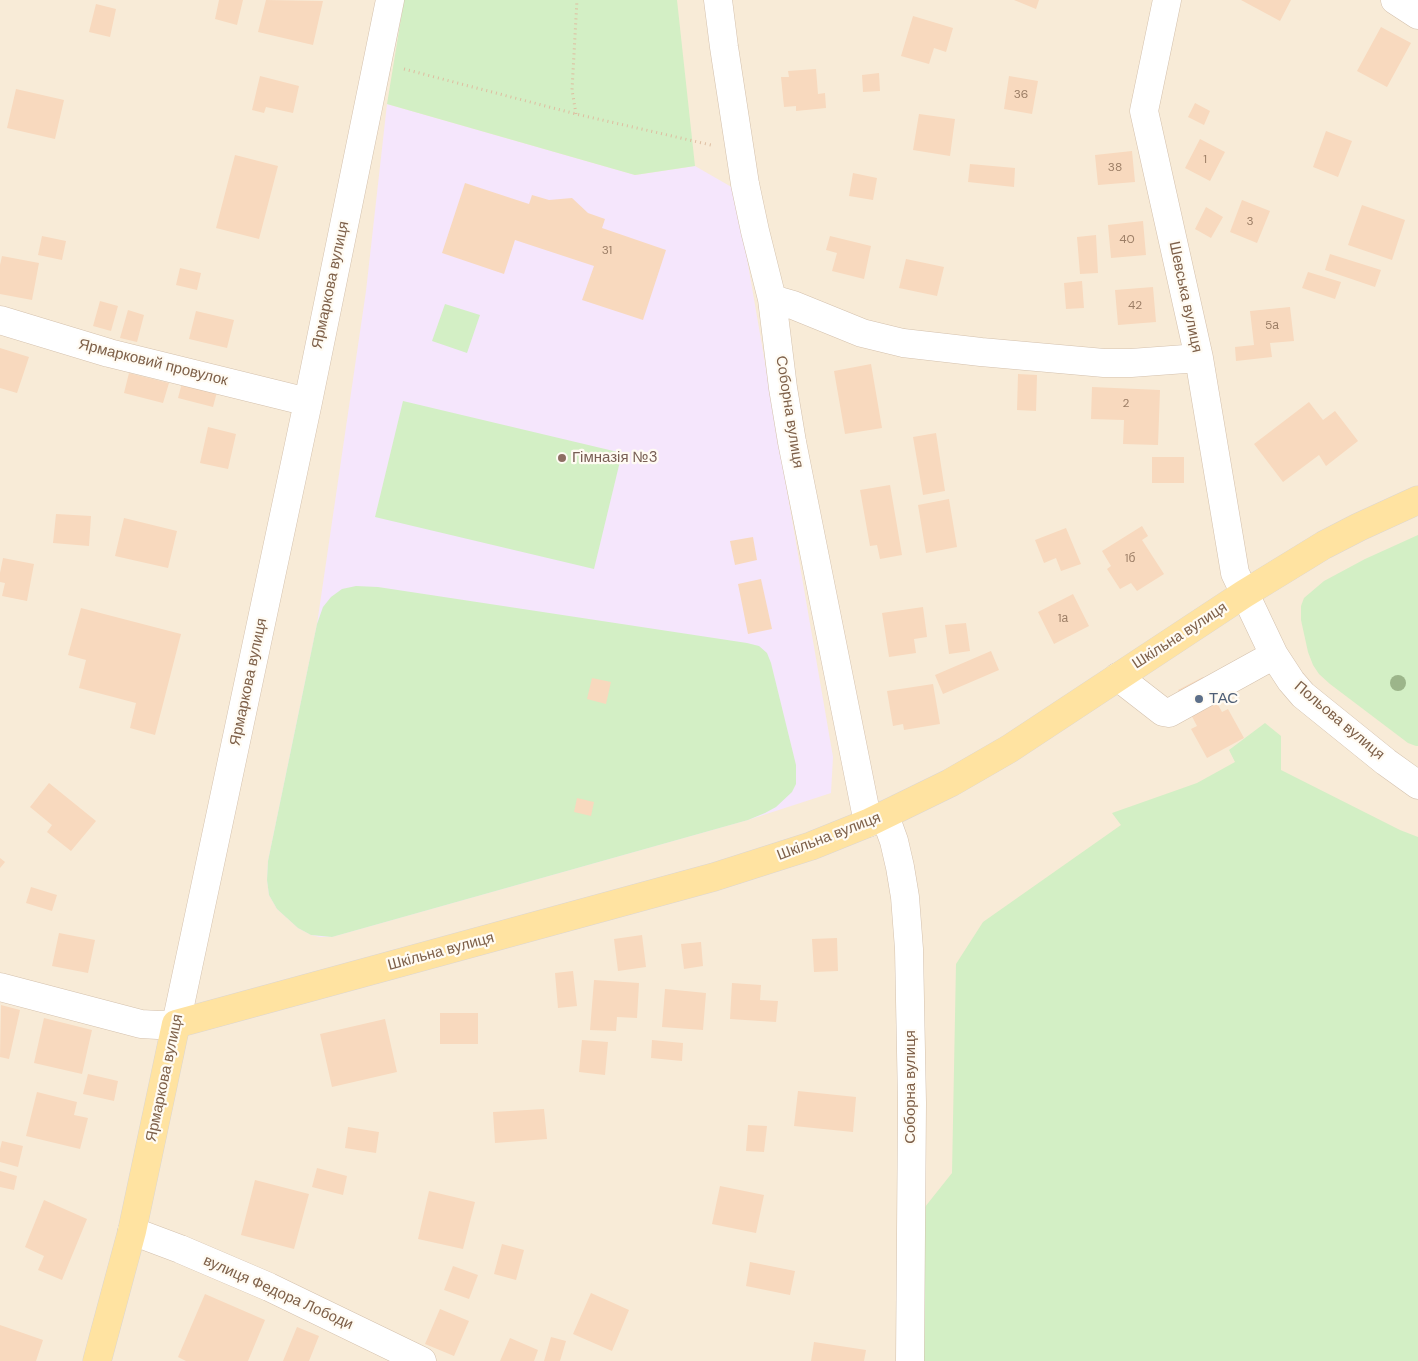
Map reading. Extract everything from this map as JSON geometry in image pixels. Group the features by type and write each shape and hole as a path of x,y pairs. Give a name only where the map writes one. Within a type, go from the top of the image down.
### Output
{"main road":[{"name":"Шкільна вулиця","path":"176,1024 714,877 812,846 877,819 950,783 1009,749 1244,594 1324,545 1358,527 1418,500"},
{"name":"Ярмаркова вулиця","path":"97,1361 132,1231 176,1024"}],"street":[{"name":"Ярмаркова вулиця","path":"176,1024 308,402 390,0"},
{"name":"Соборна вулиця","path":"718,0 753,222 772,299 792,442 877,819 894,841 905,897 909,949 912,1094 910,1361"},
{"name":"Шевська вулиця","path":"1167,0 1144,111 1199,358 1235,573 1244,594"},
{"path":"1395,0 1418,15"},
{"path":"772,299 862,333 903,343 981,352 1104,362 1131,363 1199,358"},
{"name":"Ярмарковий провулок","path":"0,320 109,353 308,402"},
{"name":"Польова вулиця","path":"1244,594 1274,655 1303,695 1418,785"},
{"path":"1118,677 1163,712 1169,713 1274,655"},
{"path":"0,987 141,1024 176,1024"},
{"name":"вулиця Федора Лободи","path":"132,1231 269,1287 422,1361"}],"path":[{"path":"576,114 572,90 578,0"},
{"path":"377,62 576,114 741,152"}],"shaded area":[{"path":"0,0 1418,0 1418,1361 0,1361"},
{"name":"Гімназія №3","path":"387,104 635,175 695,166 735,189 833,757 831,793 748,820 332,937 320,937 311,935 298,928 277,909 269,895 267,880 268,861 317,624 366,291"}],"green space":[{"path":"404,0 677,0 695,166 635,175 387,104"},
{"path":"445,304 480,315 467,353 432,341"},
{"path":"403,401 622,453 594,569 375,517"},
{"path":"1418,535 1418,746 1416,746 1408,743 1319,674 1308,652 1301,620 1301,606 1304,598 1324,581 1365,559"},
{"path":"356,586 378,587 759,646 767,653 771,663 796,765 796,784 792,792 776,807 748,820 332,937 311,935 298,928 277,909 269,895 267,880 268,861 317,624 323,607 331,597 342,589"},
{"path":"1265,723 1281,736 1281,770 1400,830 1418,837 1418,1361 923,1361 921,1212 952,1173 956,964 983,922 1121,825 1112,813 1197,783 1235,762 1229,750"}],"building":[{"path":"219,0 243,0 237,25 215,19"},
{"path":"266,0 323,1 313,45 258,32"},
{"path":"1014,0 1039,0 1036,9"},
{"path":"1241,0 1291,0 1280,21"},
{"path":"96,4 116,9 110,37 89,32"},
{"path":"913,16 953,28 946,52 934,48 929,64 901,56"},
{"path":"1381,27 1411,43 1387,87 1357,71"},
{"path":"816,69 818,94 825,93 826,108 796,111 796,106 784,107 781,77 789,77 788,71"},
{"path":"879,73 880,91 863,92 862,75"},
{"path":"260,76 299,86 293,113 266,107 264,113 252,110"},
{"path":"1009,76 1038,81 1032,114 1004,109"},
{"path":"16,89 64,100 55,139 7,128"},
{"path":"1195,103 1210,111 1204,125 1188,117"},
{"path":"919,114 955,119 950,156 913,150"},
{"path":"1326,131 1352,141 1338,177 1313,167"},
{"path":"1200,139 1225,152 1210,181 1185,168"},
{"path":"1132,151 1135,182 1098,185 1095,155"},
{"path":"235,155 278,166 259,239 216,228"},
{"path":"970,164 1015,168 1014,187 968,182"},
{"path":"853,173 877,178 873,200 849,196"},
{"path":"465,183 529,204 532,195 549,200 572,198 588,213 605,219 602,228 666,250 643,320 582,300 594,266 515,240 504,274 442,253"},
{"path":"1242,200 1270,211 1257,243 1230,232"},
{"path":"1362,205 1405,220 1392,260 1348,245"},
{"path":"1206,207 1223,217 1211,238 1195,229"},
{"path":"1143,221 1146,255 1111,258 1108,225"},
{"path":"1096,235 1098,273 1080,274 1077,237"},
{"path":"42,236 66,241 62,260 38,255"},
{"path":"830,236 871,246 864,279 832,271 837,253 826,250"},
{"path":"1330,254 1381,270 1375,287 1325,270"},
{"path":"2,256 39,263 32,300 0,294 0,265"},
{"path":"906,259 944,267 937,296 899,288"},
{"path":"180,268 201,273 197,290 176,285"},
{"path":"1308,272 1341,282 1335,299 1302,288"},
{"path":"1082,281 1084,308 1066,309 1064,283"},
{"path":"1153,287 1156,322 1118,325 1115,290"},
{"path":"100,301 118,306 111,331 93,326"},
{"path":"1290,307 1294,341 1270,343 1272,357 1236,361 1235,347 1254,345 1250,311"},
{"path":"128,310 144,315 137,342 120,338"},
{"path":"196,311 234,320 227,348 189,339"},
{"path":"0,348 29,357 17,393 0,388"},
{"path":"871,364 882,428 845,434 834,371"},
{"path":"129,373 169,383 163,403 124,393"},
{"path":"1018,374 1037,375 1036,411 1017,410"},
{"path":"182,383 217,392 213,407 178,398"},
{"path":"1092,387 1160,390 1158,445 1123,444 1124,420 1091,419"},
{"path":"1309,402 1323,420 1335,411 1358,441 1326,466 1319,455 1283,482 1254,444"},
{"path":"208,427 236,434 228,469 200,463"},
{"path":"936,433 945,491 923,495 913,437"},
{"path":"1152,457 1184,457 1184,483 1152,483"},
{"path":"890,485 902,555 880,559 877,545 870,546 860,490"},
{"path":"949,499 957,547 926,553 918,505"},
{"path":"56,514 91,516 89,546 53,543"},
{"path":"124,518 177,531 168,568 115,556"},
{"path":"1142,526 1148,536 1142,540 1164,574 1137,591 1131,583 1120,589 1107,569 1111,566 1102,551"},
{"path":"1066,528 1081,564 1061,571 1056,558 1044,563 1035,540"},
{"path":"753,537 757,560 735,565 730,541"},
{"path":"3,558 34,564 27,601 2,596 5,583 0,582"},
{"path":"761,579 772,629 748,634 738,584"},
{"path":"1073,594 1089,626 1054,644 1038,612"},
{"path":"923,607 927,637 914,639 916,653 889,657 882,613"},
{"path":"81,608 181,634 155,735 130,728 136,703 79,688 86,660 68,655"},
{"path":"966,623 970,651 949,654 945,625"},
{"path":"991,651 999,670 943,694 935,675"},
{"path":"1203,677 1222,712 1228,709 1244,738 1207,758 1191,729 1197,726 1178,690"},
{"path":"592,678 611,682 606,704 587,699"},
{"path":"933,684 940,724 904,730 903,724 893,726 887,691"},
{"path":"49,783 96,821 71,851 47,832 52,825 30,807"},
{"path":"577,798 594,802 591,816 574,812"},
{"path":"0,858 5,862 0,868"},
{"path":"31,887 57,895 52,911 26,903"},
{"path":"59,933 95,940 88,973 52,966"},
{"path":"642,935 646,967 618,971 614,939"},
{"path":"837,938 838,971 814,972 812,939"},
{"path":"701,942 703,966 684,969 681,944"},
{"path":"573,971 577,1006 558,1008 555,973"},
{"path":"594,980 639,983 637,1018 617,1017 616,1031 590,1030"},
{"path":"732,983 761,985 760,1000 778,1001 776,1022 730,1019"},
{"path":"665,989 706,993 703,1030 662,1027"},
{"path":"1,1005 20,1010 9,1059 0,1057"},
{"path":"440,1013 478,1013 478,1044 440,1044"},
{"path":"44,1018 92,1030 82,1074 34,1063"},
{"path":"385,1019 397,1072 332,1087 320,1034"},
{"path":"582,1040 608,1042 605,1075 579,1072"},
{"path":"652,1040 683,1043 682,1061 651,1058"},
{"path":"88,1074 118,1081 114,1101 83,1094"},
{"path":"798,1091 856,1097 853,1132 794,1126"},
{"path":"37,1092 77,1102 74,1115 88,1118 80,1149 26,1136"},
{"path":"544,1109 547,1139 495,1143 493,1112"},
{"path":"748,1125 767,1126 764,1152 746,1151"},
{"path":"348,1127 379,1132 376,1153 345,1148"},
{"path":"2,1141 23,1146 18,1167 0,1162"},
{"path":"317,1168 347,1176 343,1195 312,1187"},
{"path":"0,1171 17,1176 14,1190 0,1187"},
{"path":"255,1180 309,1194 294,1249 241,1235"},
{"path":"720,1186 764,1195 756,1233 712,1224"},
{"path":"429,1191 475,1202 463,1249 418,1239"},
{"path":"44,1200 87,1219 62,1280 38,1270 44,1256 25,1247"},
{"path":"502,1244 524,1250 516,1280 494,1274"},
{"path":"750,1262 795,1271 790,1295 746,1286"},
{"path":"453,1266 478,1275 469,1299 444,1290"},
{"path":"591,1293 629,1310 612,1351 573,1334"},
{"path":"205,1294 265,1320 248,1361 186,1361 178,1357"},
{"path":"440,1309 469,1321 454,1356 425,1344"},
{"path":"0,1325 43,1340 36,1361 0,1361"},
{"path":"297,1327 319,1336 309,1361 283,1361"},
{"path":"551,1337 566,1341 560,1361 544,1361"},
{"path":"510,1338 538,1350 534,1361 500,1361"},
{"path":"814,1342 866,1350 864,1361 811,1361"}],"place":[{"name":"Гімназія №3","path":"562,458"},
{"name":"ТАС","path":"1199,699"}]}
